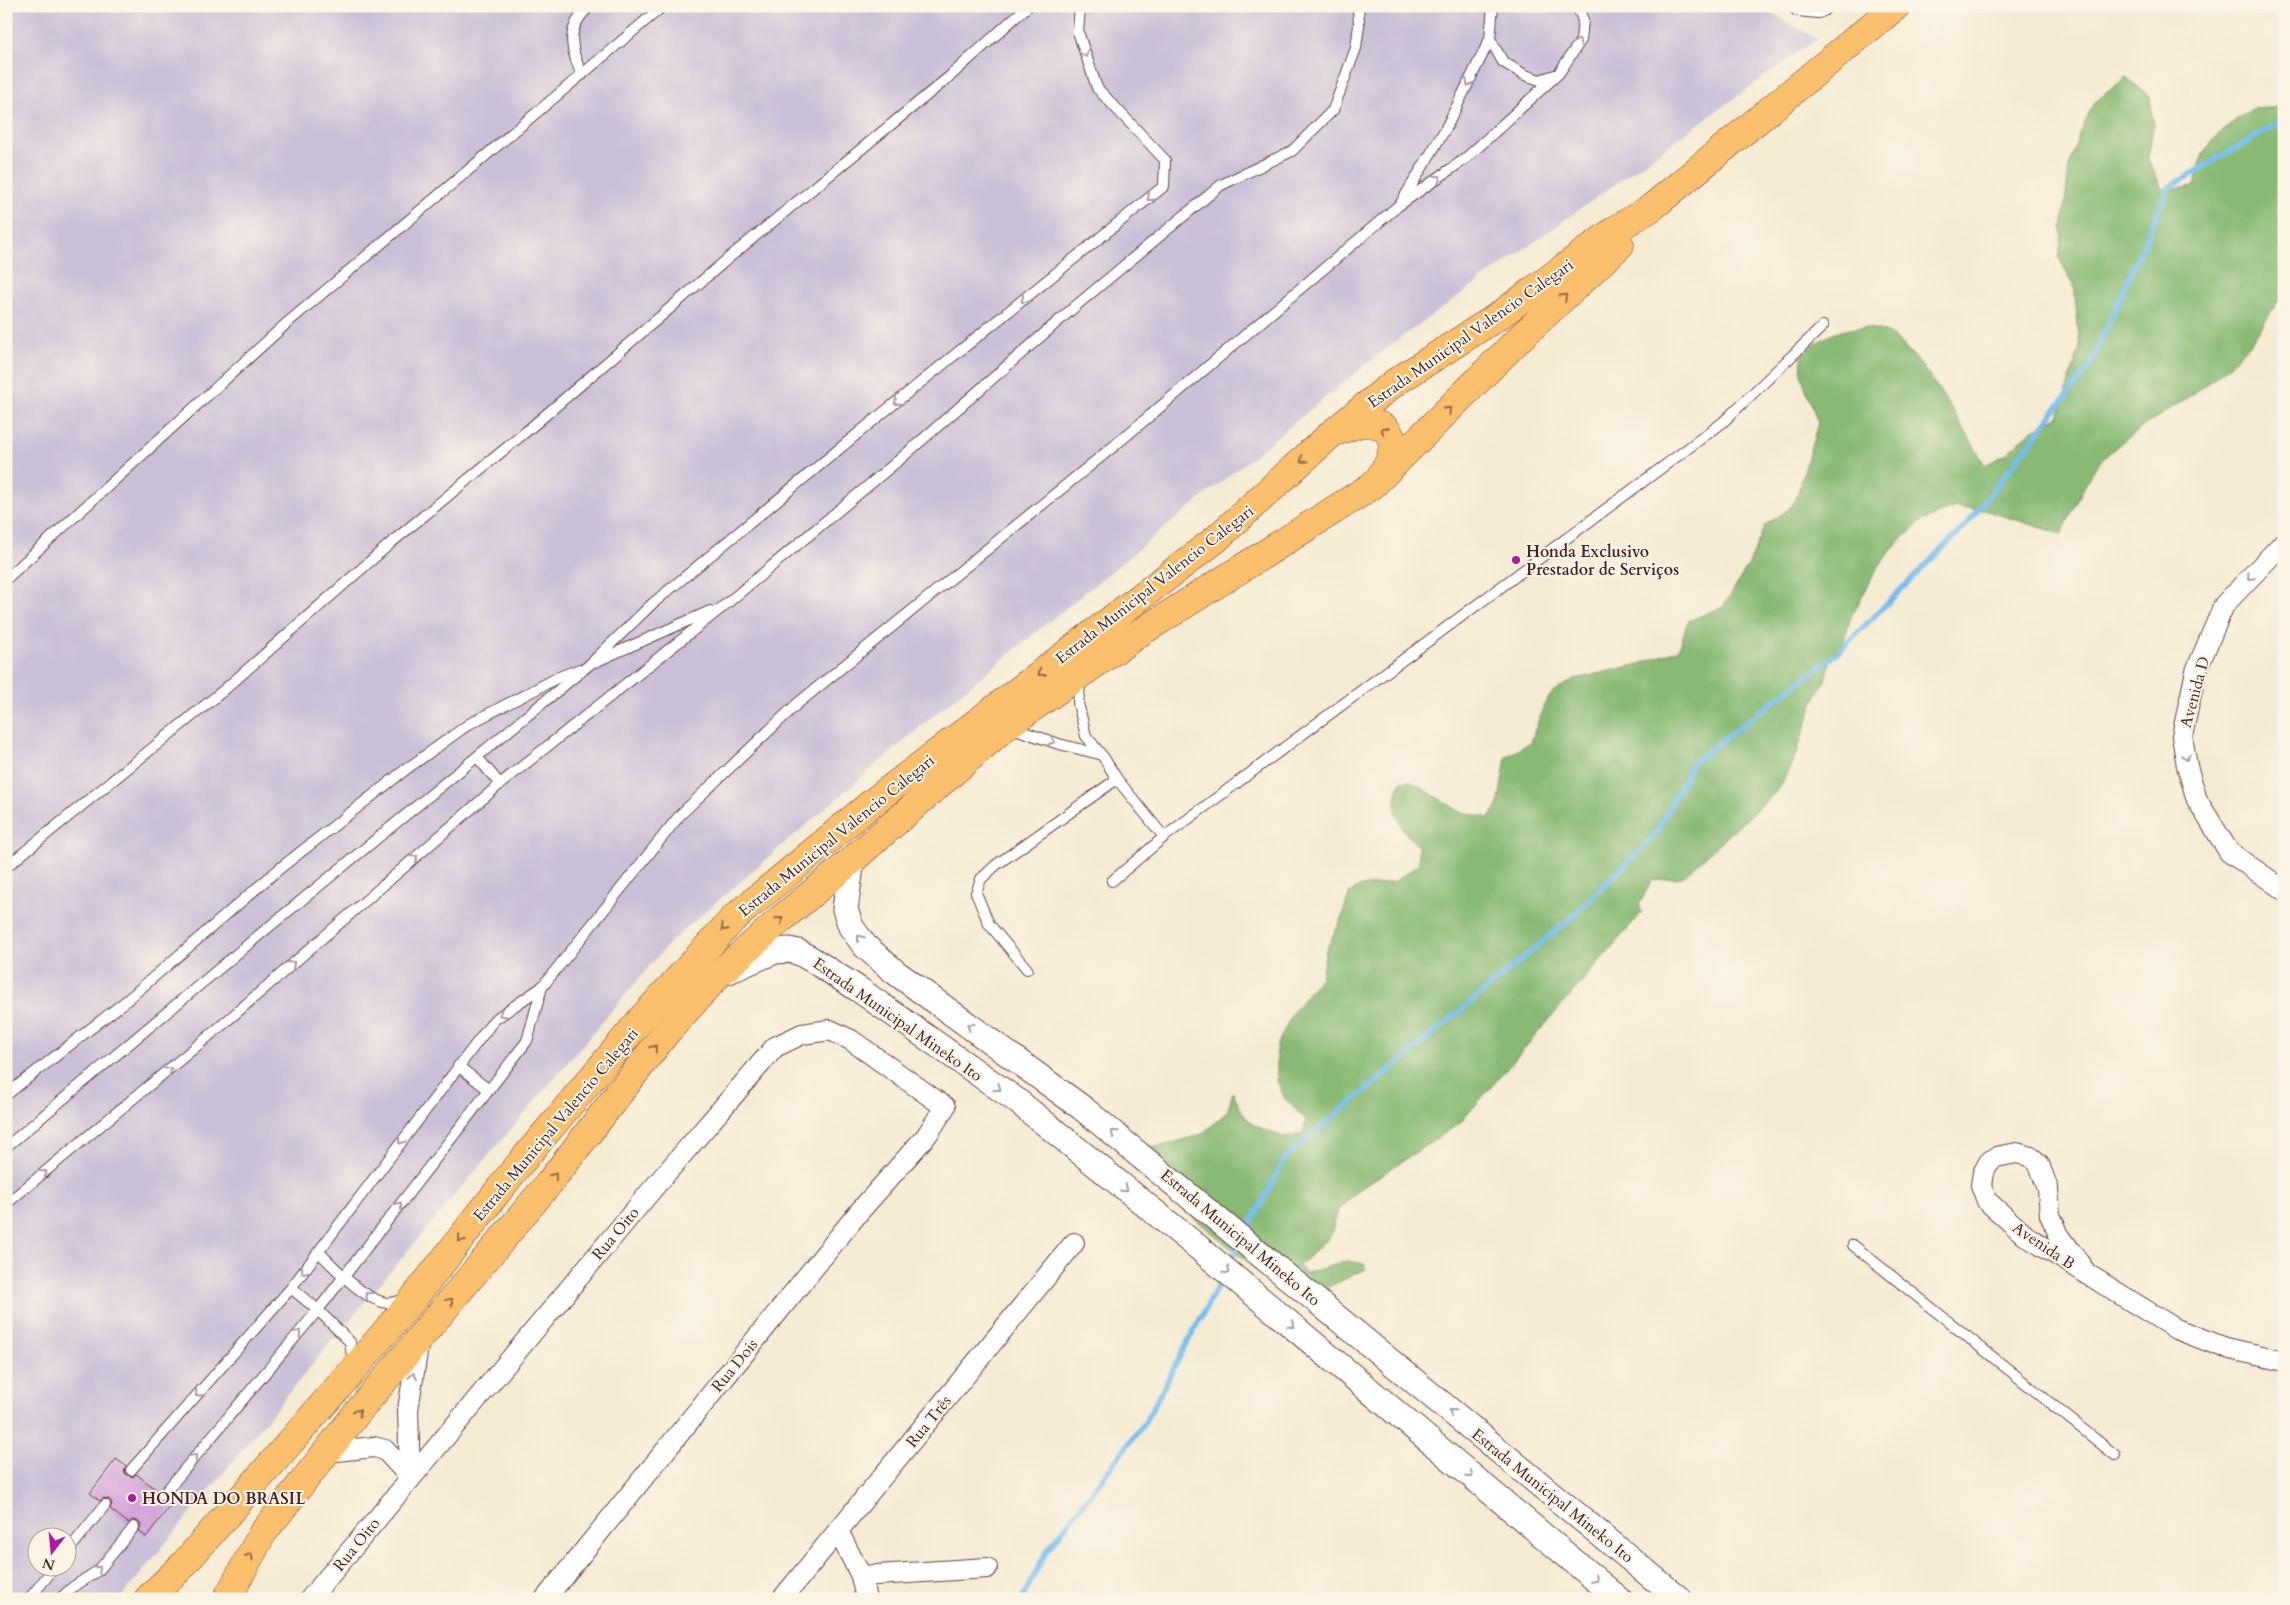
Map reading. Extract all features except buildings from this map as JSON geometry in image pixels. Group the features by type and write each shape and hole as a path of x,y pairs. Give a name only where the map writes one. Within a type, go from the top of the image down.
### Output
{"main road":[{"name":"Estrada Municipal Valencio Calegari","path":"148,1599 183,1565 354,1369 414,1298 513,1172 644,1016 734,918 873,802 1215,540 1330,435 1394,384 1500,315 1615,230 1651,208 1896,6"},
{"name":"Estrada Municipal Valencio Calegari","path":"227,1599 262,1534 419,1338 550,1182 665,1034 718,975 780,919 852,860 1006,726 1082,672 1205,590 1372,486 1521,337 1623,242 1651,208"},
{"path":"1330,435 1355,424 1365,423 1381,426 1391,434 1393,447 1390,462 1372,486"}],"street":[{"path":"1799,6 1818,8 1822,6"},
{"name":"Avenida D","path":"2284,542 2224,605 2196,671 2182,736 2187,766 2197,800 2229,852 2284,890"},
{"name":"Estrada Municipal Mineko Ito","path":"852,860 845,909 851,927 865,946 895,972 1081,1107 1220,1219 1679,1599"},
{"name":"Estrada Municipal Mineko Ito","path":"718,975 775,951 798,952 811,959 1016,1100 1255,1294 1619,1599"},
{"name":"Rua Oito","path":"310,1599 643,1199 776,1047 802,1034 830,1030 851,1040 945,1107 927,1135"},
{"name":"Rua Dois","path":"545,1599 858,1212 927,1135"},
{"name":"Avenida B","path":"2087,1274 2059,1236 2050,1215 2048,1189 2039,1164 2030,1156 2017,1153 1996,1157 1989,1162 1983,1173 1981,1185 1987,1201 2026,1236 2087,1274 2176,1329 2226,1348 2284,1361"},
{"name":"Rua Três","path":"782,1599 1074,1243"},
{"path":"410,1477 408,1410 419,1338"},
{"path":"327,1452 374,1447 385,1450 410,1477"},
{"path":"838,1530 861,1576 866,1599"},
{"path":"861,1576 987,1568"}],"lane":[{"path":"582,75 572,50 574,30 582,13 590,6"},
{"path":"6,579 287,323 664,6"},
{"path":"6,867 224,690 392,542 528,430 731,256 949,77 1028,6"},
{"path":"6,1147 264,931 589,665 652,604 879,416 1164,186 1165,160 1097,88 1078,32 1080,6"},
{"path":"6,1204 222,1026 500,784 725,605 898,460 1078,304 1221,185 1292,151 1333,110 1356,48 1359,24 1358,6"},
{"path":"1398,206 1446,128 1490,39 1493,6"},
{"path":"131,1470 291,1288 494,1020 542,986 680,815 797,704 1114,446 1398,206 1465,159 1559,74 1581,40 1583,20 1577,6"},
{"path":"1490,39 1503,62 1525,76 1540,80 1559,74"},
{"path":"1112,881 1164,837 1722,423 1823,326"},
{"path":"6,1095 126,1001 279,869 405,770 470,724 560,677 725,605"},
{"path":"1082,672 1078,703 1086,736 1117,779 1164,837"},
{"path":"1006,726 1059,744 1099,754"},
{"path":"476,757 500,784"},
{"path":"1027,969 989,924 976,893 981,879 996,865 1117,779"},
{"path":"163,1495 318,1310 527,1041 542,986"},
{"path":"458,1066 489,1090"},
{"path":"1853,1245 2115,1455"},
{"path":"319,1252 343,1277 376,1300 388,1303 414,1298"},
{"path":"291,1288 318,1310 350,1342 354,1369"},
{"path":"78,1538 104,1505"},
{"path":"60,1599 73,1587 99,1570 134,1527"},
{"path":"29,1599 46,1578"}],"shaded area":[{"path":"6,6 1759,6 1817,39 1389,346 934,715 670,942 329,1344 120,1599 6,1599"}],"green space":[{"path":"2126,77 2150,96 2153,126 2148,160 2163,189 2194,186 2203,153 2222,130 2252,109 2284,107 2284,290 2261,328 2242,352 2221,373 2124,440 2099,463 2085,486 2062,534 1984,510 1955,507 1922,521 1897,543 1878,567 1851,617 1842,647 1832,656 1825,680 1814,701 1797,752 1780,788 1683,877 1652,880 1639,905 1642,912 1460,1123 1360,1189 1338,1210 1331,1235 1298,1267 1306,1273 1348,1261 1364,1264 1366,1269 1297,1302 1136,1171 1128,1155 1133,1148 1163,1146 1202,1134 1227,1112 1233,1092 1247,1119 1258,1127 1286,1138 1303,1133 1306,1120 1285,1099 1277,1081 1277,1045 1293,1012 1321,977 1326,950 1342,918 1349,893 1359,887 1394,882 1419,864 1418,846 1405,832 1396,810 1397,792 1400,782 1410,781 1461,812 1489,818 1498,806 1506,757 1531,742 1544,704 1554,691 1575,679 1640,664 1679,649 1688,621 1723,607 1749,564 1765,525 1789,509 1796,499 1818,423 1801,375 1802,354 1810,347 1840,331 1863,328 1885,332 1898,340 1912,354 1940,392 1985,465 2006,454 2030,432 2058,417 2080,347 2074,286 2059,258 2069,166 2079,134 2094,103"}],"waterway":[{"path":"1245,1235 1286,1157 1570,919 1655,835 1693,762 1834,656 1966,525 2089,367 2169,187 2284,120"},
{"path":"1228,1266 1239,1245"},
{"path":"1022,1599 1045,1554 1145,1422 1223,1276"}],"place":[{"name":"Honda Exclusivo Prestador de Serviços","path":"1516,560"},
{"name":"HONDA DO BRASIL","path":"132,1498"}]}
